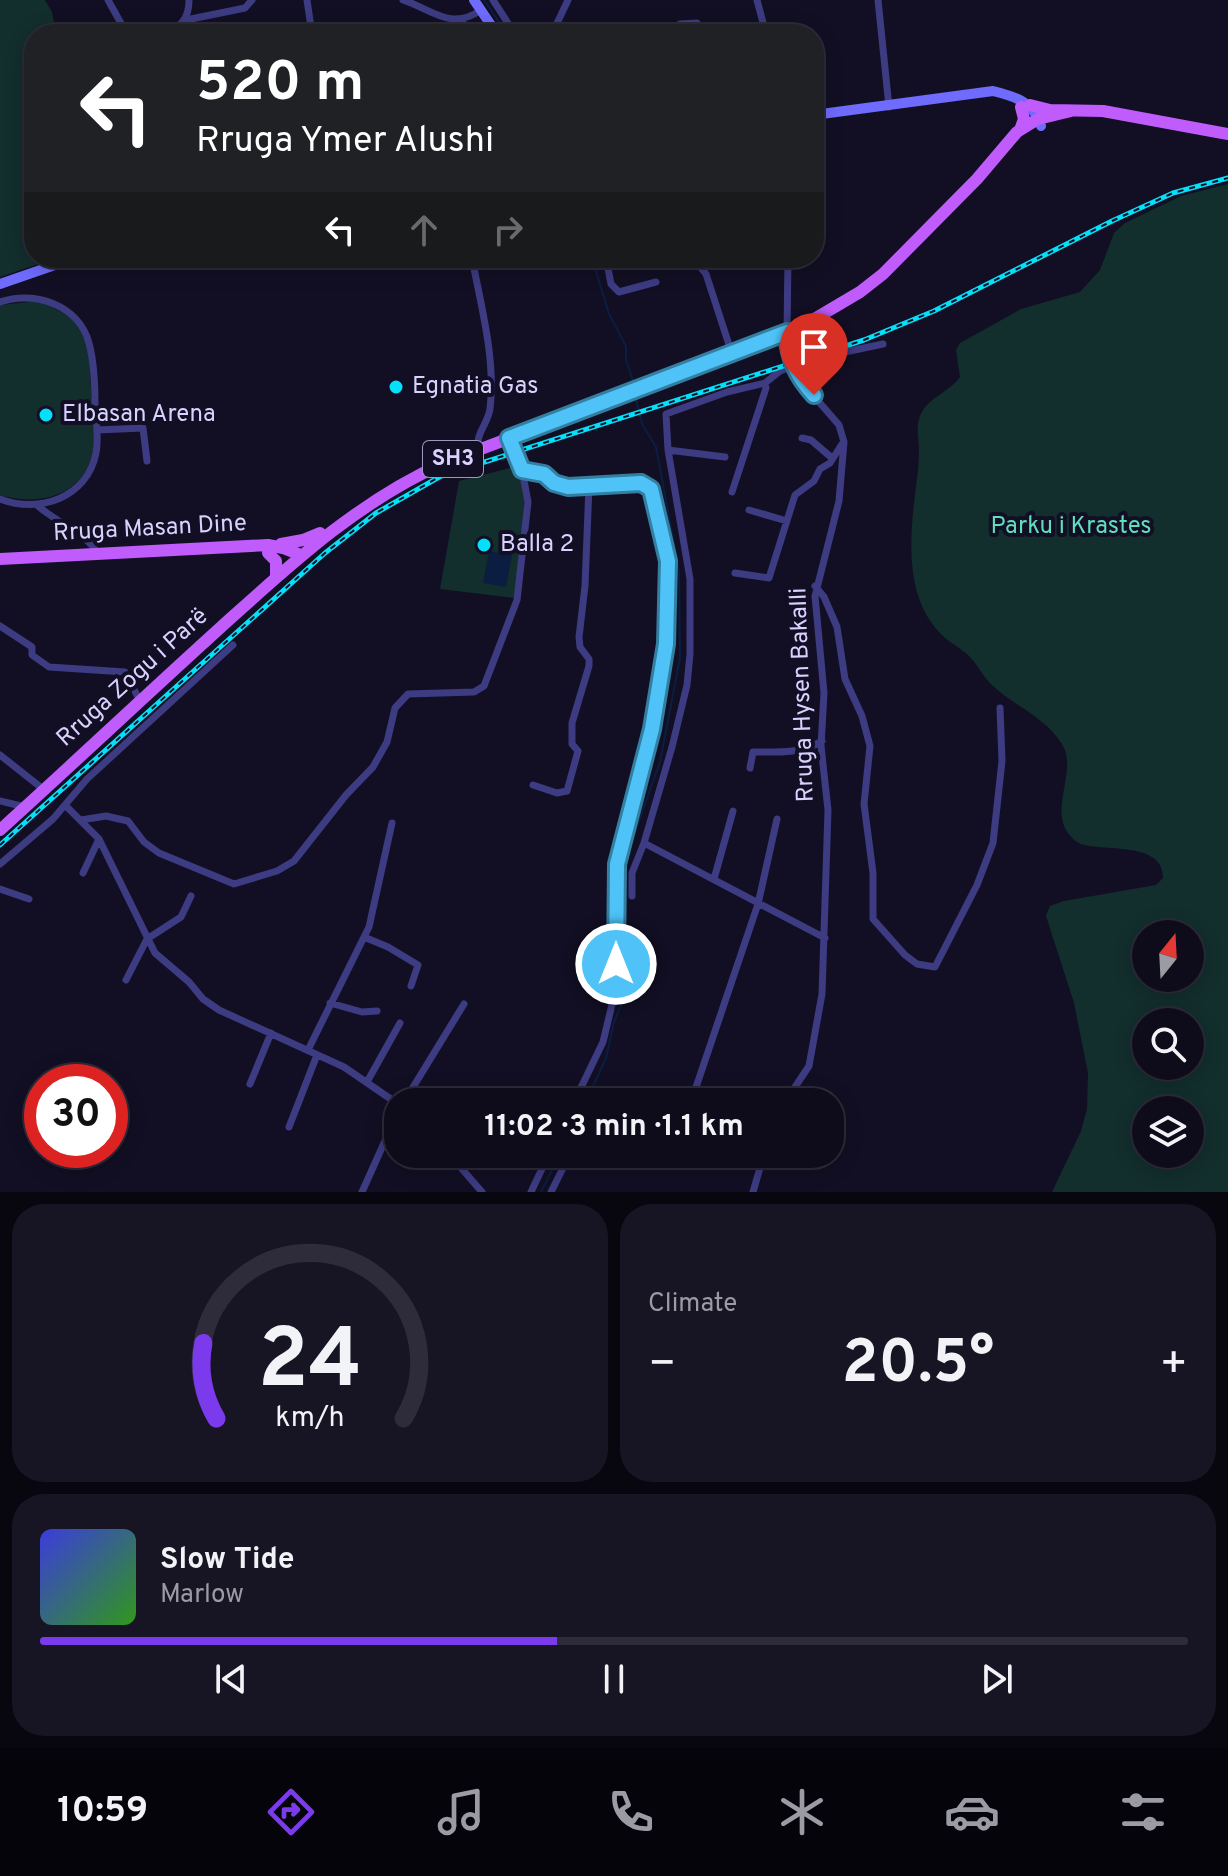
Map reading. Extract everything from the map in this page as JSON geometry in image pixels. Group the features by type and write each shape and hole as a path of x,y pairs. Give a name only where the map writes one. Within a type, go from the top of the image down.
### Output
{"main road":[{"path":"474,0 490,24"},
{"path":"824,114 993,91 1026,106 1071,111"},
{"path":"1026,106 1037,124"},
{"path":"1017,132 1026,106"},
{"name":"SH3","path":"977,179 1017,132 1071,111 1092,110 1228,134"},
{"name":"SH3","path":"299,557 331,530 397,486 444,463 787,332 860,292 883,274 977,179 1037,124 1081,115 1121,115"},
{"path":"0,284 46,268"},
{"path":"276,577 276,561 268,549 331,530"},
{"name":"Rruga Masan Dine","path":"0,566 268,549"},
{"name":"Rruga Masan Dine","path":"0,559 268,549 299,557"},
{"name":"Rruga Zogu i Parë","path":"0,830 299,557"}],"street":[{"path":"108,0 121,24"},
{"path":"183,24 189,0"},
{"path":"186,20 245,8 252,0"},
{"path":"307,0 311,24"},
{"path":"403,0 425,7 445,19 463,20 481,10"},
{"path":"493,0 509,24"},
{"path":"557,24 568,0"},
{"path":"757,0 763,24"},
{"path":"878,0 889,107"},
{"path":"680,24 697,24"},
{"path":"474,268 491,390 489,416 477,441 479,450"},
{"path":"608,268 611,284 619,292 656,282"},
{"path":"701,268 706,274 732,354"},
{"path":"735,573 769,578 795,495 814,481 820,469 830,463 844,442 839,425 793,368 787,332 788,268"},
{"path":"0,302 20,297 39,298 64,309 79,323 90,344 97,430 96,454 84,479 65,496 38,506 16,505 0,499"},
{"path":"632,896 632,873 644,843 687,685 691,630 690,579 665,417 668,412 743,387 765,383 780,371 829,355 883,344"},
{"path":"732,492 766,388 765,383"},
{"path":"97,430 143,428 147,461"},
{"path":"81,820 96,816 128,821 144,842 159,853 234,884 277,871 294,861 346,795 373,767 387,742 395,708 405,696 474,692 484,686 517,600 528,502 522,470 509,438"},
{"path":"802,438 811,440 832,458"},
{"name":"Rruga Hysen Bakalli","path":"795,1088 805,1075 812,1056 822,994 828,810 822,741 824,693 815,586 839,501 844,442"},
{"path":"668,450 725,457"},
{"path":"522,470 544,474 554,483 568,487 641,483 651,489 668,561 666,644 652,729 617,864 615,992 603,1042 581,1088"},
{"path":"533,785 557,793 567,791 578,751 572,744 572,723 589,666 579,637 585,586 589,486"},
{"path":"38,506 90,541 97,554"},
{"path":"749,510 787,521"},
{"path":"815,586 829,605 837,627 845,679 862,716 870,746 864,804 872,861 873,919 891,942 917,964 935,967 977,885 993,843 1002,761 1000,708"},
{"path":"0,626 32,647 32,655 49,667 125,672 140,701"},
{"path":"0,864 66,806 87,779 233,645"},
{"path":"750,768 753,752 792,751 812,747 822,741"},
{"path":"0,755 43,789"},
{"path":"0,801 25,807"},
{"path":"66,806 99,839 147,939 162,961 189,982 208,1003 308,1050 384,1094"},
{"path":"714,879 733,811"},
{"path":"696,1088 758,904 777,819"},
{"path":"308,1050 372,918 392,823"},
{"path":"83,873 99,839"},
{"path":"644,843 825,938"},
{"path":"0,889 29,899"},
{"path":"126,980 147,939 177,920 191,896"},
{"path":"364,937 418,965 411,986"},
{"path":"330,1003 362,1012 377,1011"},
{"path":"413,1088 464,1004"},
{"path":"367,1082 400,1023"},
{"path":"250,1084 271,1033"},
{"path":"289,1127 317,1055"},
{"path":"362,1192 384,1143"},
{"path":"461,1168 482,1192"},
{"path":"531,1192 542,1168"},
{"path":"551,1192 563,1168"},
{"path":"753,1192 760,1168"}],"green space":[{"path":"0,0 45,0 54,24 24,24 24,268 27,268 0,277"},
{"name":"Parku i Krastes","path":"1228,184 1228,1192 1052,1192 1081,1131 1087,1109 1088,1073 1074,1003 1046,916 1050,906 1064,901 1156,885 1163,878 1160,865 1153,857 1141,852 1086,845 1077,842 1067,832 1062,820 1067,768 1062,744 1039,719 993,686 971,658 942,635 929,620 915,584 912,565 912,525 919,459 918,423 926,406 960,377 956,350 960,343 1021,309 1080,292 1100,270 1114,233 1125,223 1181,196"},
{"name":"Elbasan Arena","path":"38,301 69,317 86,339 94,428 93,451 80,479 70,488 29,500 0,495 0,305"},
{"name":"Balla 2","path":"514,467 524,495 525,512 515,598 440,589 459,481"}],"water":[{"path":"489,551 512,555 506,587 483,583"}],"waterway":[{"path":"484,0 500,24"},
{"path":"595,268 609,314 626,346 626,360 634,384"},
{"path":"592,1088 606,1058 614,1022 624,998 628,970 622,950 623,876 660,762 680,658 679,571 656,447 642,424 635,395"},
{"path":"541,1192 553,1168"}],"railway":[{"path":"0,845 325,553 376,513 441,476 864,340 934,311 1173,193 1228,178"}],"place":[{"name":"Egnatia Gas","path":"396,387"},
{"name":"Elbasan Arena","path":"46,415"},
{"name":"Balla 2","path":"484,545"}],"route":[{"path":"616,964 617,864 652,729 662,674 669,597 668,561 651,489 641,483 583,487 554,483 544,474 522,470 509,438 787,332 791,363 800,380 814,395"}]}
